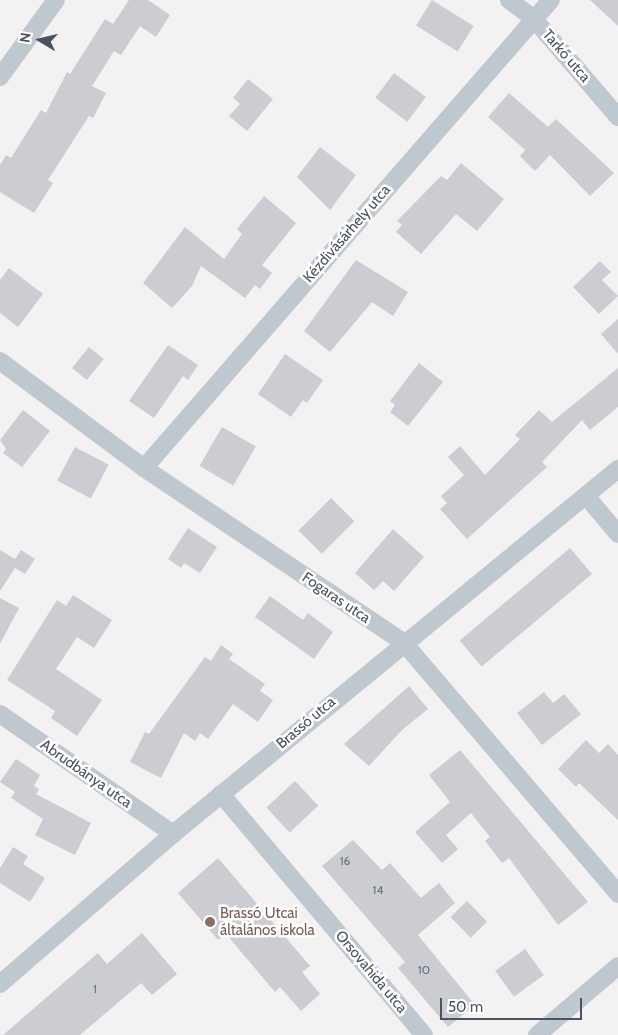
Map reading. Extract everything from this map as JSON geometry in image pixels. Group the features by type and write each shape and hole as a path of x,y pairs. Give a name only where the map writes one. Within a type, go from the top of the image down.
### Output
{"street":[{"path":"0,77 56,0"},
{"name":"Tarkő utca","path":"509,0 534,19 618,117"},
{"name":"Kézdivásárhely utca","path":"144,468 551,0"},
{"name":"Fogaras utca","path":"0,361 144,468 404,643 618,894"},
{"name":"Brassó utca","path":"0,984 221,794 618,469"},
{"path":"587,496 618,534"},
{"name":"Abrudbánya utca","path":"0,714 173,834"},
{"name":"Orsovahida utca","path":"221,794 424,1035"},
{"path":"537,1035 618,966"}],"building":[{"path":"129,0 148,0 170,15 156,37 140,26 121,55 114,51 92,86 106,93 93,118 89,116 48,180 53,183 34,213 0,192 0,165 6,155 11,158 41,110 46,113 67,72 70,74 105,19 113,24"},
{"path":"432,0 474,26 458,51 416,25"},
{"path":"590,0 618,0 618,26"},
{"path":"394,73 426,97 407,122 375,98"},
{"path":"248,79 273,99 247,131 229,116 240,104 233,98"},
{"path":"509,93 548,127 556,119 614,173 590,196 550,155 535,171 520,156 525,150 488,117"},
{"path":"320,147 356,175 330,210 297,177"},
{"path":"461,163 504,199 477,231 456,214 421,254 396,232 402,225 397,221 441,176 447,180"},
{"path":"264,196 296,223 262,265 272,273 260,289 255,285 245,298 201,266 192,286 172,308 143,283 185,227 224,259 242,234 237,229"},
{"path":"356,260 408,292 393,316 372,302 330,352 304,331"},
{"path":"600,261 611,272 602,280 618,296 599,314 573,287"},
{"path":"9,268 43,294 18,327 0,313 0,280"},
{"path":"618,319 618,354 601,334"},
{"path":"168,345 198,365 188,380 183,376 154,418 129,401"},
{"path":"89,347 104,359 87,380 72,368"},
{"path":"285,354 323,380 307,403 303,400 291,417 258,394"},
{"path":"419,363 443,382 408,426 390,412 395,405 390,401"},
{"path":"618,368 618,407 590,430 582,420 542,462 547,467 467,539 440,509 447,503 441,496 464,475 448,457 460,446 485,475 520,439 515,435 539,410 552,422"},
{"path":"23,410 50,431 22,467 3,453 6,449 0,440"},
{"path":"222,427 256,446 233,485 200,466"},
{"path":"75,447 109,465 91,498 57,481"},
{"path":"331,498 354,521 322,554 298,531"},
{"path":"188,528 217,547 200,573 184,563 181,568 168,559"},
{"path":"393,529 424,557 394,591 383,581 374,590 355,573"},
{"path":"570,548 592,574 482,667 460,641"},
{"path":"0,550 15,559 21,550 35,559 25,574 15,568 0,591"},
{"path":"73,595 112,620 94,648 77,637 56,669 102,700 77,736 51,718 55,711 7,680 57,600 66,606"},
{"path":"270,596 303,620 308,613 333,632 314,659 255,617"},
{"path":"0,598 19,608 0,644"},
{"path":"221,645 233,654 229,659 265,684 260,691 273,700 258,722 233,704 208,739 200,733 195,741 184,733 161,778 130,762 145,732 149,734 205,657 211,661"},
{"path":"409,686 428,709 402,730 369,766 344,744"},
{"path":"544,692 553,703 564,694 581,714 542,745 517,713"},
{"path":"586,740 599,753 608,744 618,755 618,820 579,783 576,787 558,769"},
{"path":"460,750 588,902 558,925 509,858 502,863 485,841 490,837 471,813 446,835 458,849 442,863 415,832 450,802 429,775"},
{"path":"16,759 40,775 34,786 39,789 36,794 91,823 75,855 35,835 43,819 11,798 15,792 0,782"},
{"path":"295,781 318,806 290,832 266,808"},
{"path":"353,840 382,870 390,863 421,898 439,883 455,903 418,935 475,1005 448,1027 398,968 405,962 322,866"},
{"path":"13,847 28,856 23,864 45,878 30,902 0,883 0,868"},
{"path":"218,858 310,966 302,972 320,994 301,1011 280,987 275,992 226,934 218,940 178,893"},
{"path":"467,901 487,922 471,938 450,917"},
{"path":"142,933 177,974 152,995 141,983 80,1035 3,1035 98,953 107,964"},
{"path":"525,949 544,975 514,997 495,971"}],"place":[{"name":"Brassó Utcai általános iskola","path":"210,922"}]}
